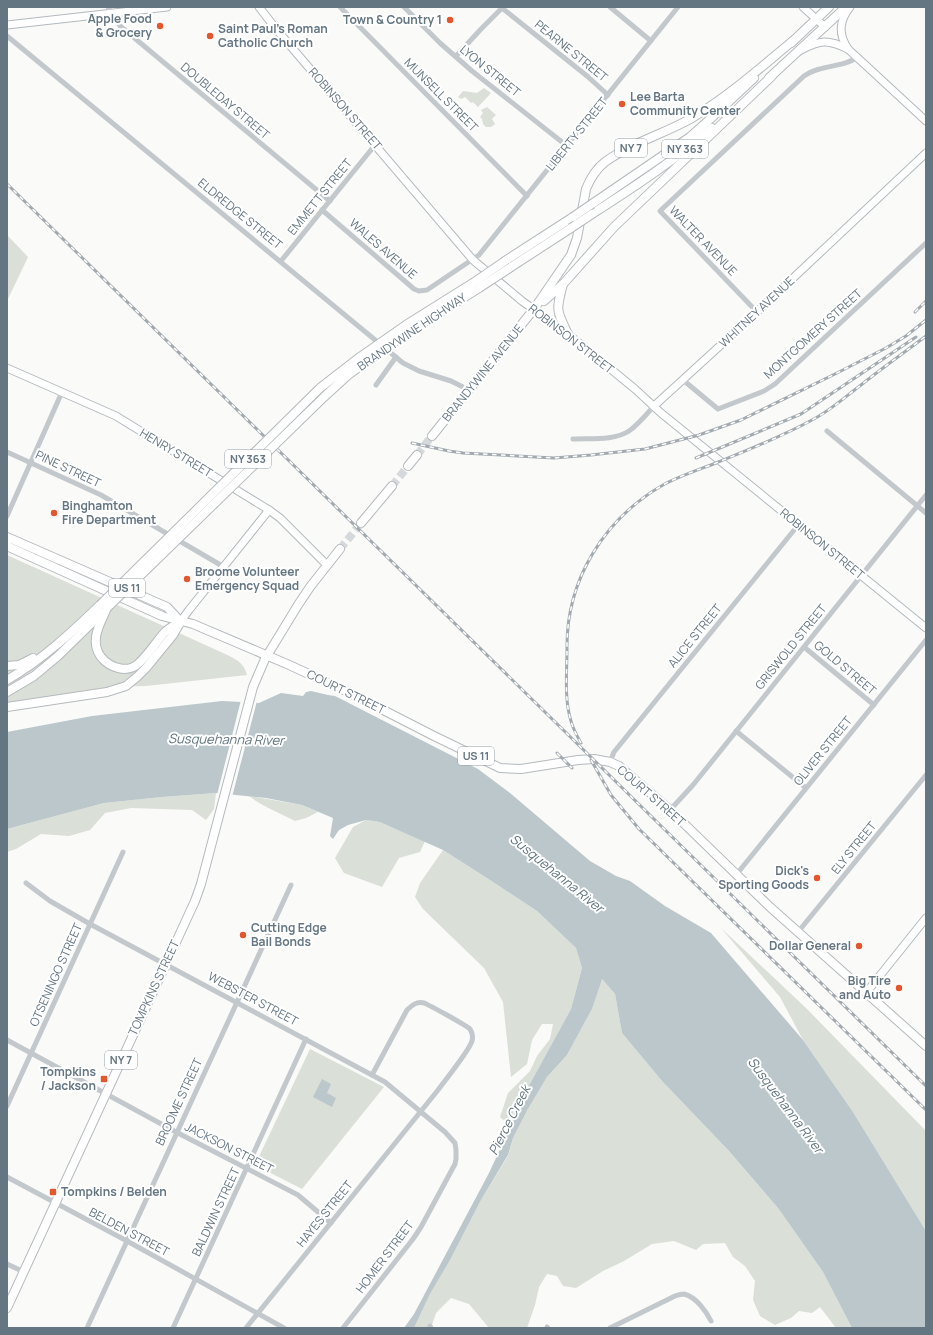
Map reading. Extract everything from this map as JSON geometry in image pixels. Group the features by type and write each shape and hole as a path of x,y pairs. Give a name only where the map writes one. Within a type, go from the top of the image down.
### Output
{"main road":[{"name":"BRANDYWINE HIGHWAY","path":"7,692 34,676 58,656 103,607 320,388 360,357 476,286 573,217 690,137 829,7"},
{"name":"BRANDYWINE HIGHWAY","path":"508,264 571,228 630,190 690,146 772,76 846,7"},
{"name":"NY 7","path":"534,309 575,247 586,189 598,168 617,154 677,126 698,114 721,98 794,40"},
{"name":"NY 7","path":"534,309 564,283 614,227 772,76"},
{"path":"564,283 557,308 559,317 568,334"},
{"name":"BRANDYWINE AVENUE","path":"432,436 534,309"},
{"path":"408,466 417,455"},
{"path":"361,523 392,486"},
{"name":"COURT STREET","path":"7,537 167,607 181,621"},
{"name":"COURT STREET","path":"7,545 162,616 193,624 348,692 500,768 521,769 585,759 610,762 624,770 670,810 736,875 926,1046"},
{"name":"NY 7","path":"267,656 306,592 340,549"},
{"name":"BRANDYWINE HIGHWAY","path":"7,680 42,657 73,630 103,607"},
{"path":"103,607 97,630 96,644 101,657 110,665 119,668 131,668 138,664 166,630 181,621"},
{"path":"7,707 107,692 126,686 146,668 173,635 181,621"},
{"path":"7,666 19,665 35,657 73,630"},
{"name":"TOMPKINS STREET","path":"7,1308 201,884 253,687 267,656"}],"street":[{"path":"7,25 109,10 167,7"},
{"name":"ROBINSON STREET","path":"259,7 276,29 473,260 501,284 568,334 926,628"},
{"name":"MUNSELL STREET","path":"340,7 527,196"},
{"name":"LYON STREET","path":"404,7 456,56 567,146"},
{"path":"610,7 651,41"},
{"name":"LIBERTY STREET","path":"473,260 479,255 527,196 678,7"},
{"path":"803,7 825,27"},
{"path":"850,7 842,20 840,29 843,40 848,49 926,121"},
{"path":"456,56 503,8"},
{"name":"PEARNE STREET","path":"503,8 608,94"},
{"name":"DOUBLEDAY STREET","path":"109,10 120,26 330,201"},
{"name":"ELDREDGE STREET","path":"7,36 396,357 411,368 451,381 469,390"},
{"path":"798,52 813,44 825,41 836,43 848,49"},
{"name":"WALTER AVENUE","path":"757,312 660,211 804,76 821,67 847,62 856,57"},
{"name":"EMMETT STREET","path":"281,261 376,145"},
{"name":"WHITNEY AVENUE","path":"573,439 607,437 626,433 635,426 654,406 757,312 926,153"},
{"name":"WALES AVENUE","path":"322,210 396,274 419,291 428,290 473,260"},
{"name":"MONTGOMERY STREET","path":"683,380 718,409 764,391 775,384 926,243"},
{"path":"376,385 396,357"},
{"name":"HENRY STREET","path":"7,368 116,416 280,518 327,565"},
{"path":"7,516 62,392"},
{"path":"827,431 926,512"},
{"name":"PINE STREET","path":"7,452 101,495 224,567"},
{"name":"GRISWOLD STREET","path":"670,810 693,784 926,495"},
{"path":"181,621 268,510"},
{"name":"ALICE STREET","path":"610,762 614,752 799,524"},
{"name":"OLIVER STREET","path":"736,875 926,640"},
{"name":"GOLD STREET","path":"804,647 874,705"},
{"path":"736,731 806,788"},
{"name":"ELY STREET","path":"798,932 926,775"},
{"name":"OTSENINGO STREET","path":"7,1106 123,852"},
{"name":"WEBSTER STREET","path":"26,883 50,901 90,924 385,1082 445,1132 454,1143 456,1150"},
{"name":"BROOME STREET","path":"87,1328 291,885"},
{"path":"866,993 926,918"},
{"name":"HAYES STREET","path":"246,1328 438,1090 467,1050 472,1041 472,1033 470,1029 424,1003 412,1004 407,1010 372,1075"},
{"name":"BALDWIN STREET","path":"173,1328 306,1039"},
{"name":"JACKSON STREET","path":"7,1040 176,1132 302,1197 331,1223"},
{"name":"HOMER STREET","path":"343,1328 421,1227 454,1164 456,1159 456,1150"},
{"name":"BELDEN STREET","path":"7,1177 55,1204 127,1241 284,1328"},
{"path":"7,1264 24,1272"},
{"path":"610,1328 675,1296 683,1294 692,1298 703,1308 711,1321"}],"shaded area":[{"path":"484,88 491,93 478,107 465,97 461,99 458,97 463,91 477,93"},
{"path":"487,107 496,115 492,119 495,124 491,127 486,127 480,117 483,113 481,110"},
{"path":"7,235 28,257 7,301"},
{"path":"7,555 231,657 241,663 247,675 146,686 109,687 7,703"},
{"path":"216,793 214,809 206,820 192,810 131,808 105,813 90,830 69,836 41,834 16,849 7,852 7,829 104,803"},
{"path":"249,796 302,805 318,812 306,818 295,821"},
{"path":"366,820 380,822 425,841 420,852 399,858 382,887 344,873 335,858 353,827"},
{"path":"443,850 537,911 576,948 582,968 571,1009 507,1123 500,1117 508,1093 530,1071 537,1056 550,1039 553,1024 542,1024 532,1040 527,1064 511,1077 503,1002 484,968 423,909 415,897 420,883"},
{"path":"721,928 807,1009 926,1131 926,1231 853,1112 803,1040 780,997"},
{"path":"601,978 615,994 622,1033 662,1081 729,1151 778,1208 823,1272 852,1328 836,1328 820,1307 812,1313 799,1311 791,1318 775,1325 760,1316 753,1300 755,1281 745,1266 733,1257 725,1243 703,1244 696,1250 674,1241 652,1244 576,1288 563,1286 557,1276 547,1274 539,1287 535,1305 527,1328 489,1328 469,1304 451,1298 436,1313 431,1328 414,1328 430,1294 449,1262 481,1200 508,1156 513,1138 528,1109 547,1077 567,1055 592,1009"},
{"path":"310,1049 384,1087 302,1189 255,1165"}],"water":[{"name":"Susquehanna River","path":"311,691 335,696 478,769 510,793 590,861 616,876 630,881 665,906 711,933 803,1040 853,1112 926,1231 926,1328 852,1328 823,1272 778,1208 729,1151 662,1081 622,1033 615,994 602,979 592,1009 567,1055 547,1077 528,1109 513,1138 508,1155 481,1200 449,1262 430,1294 414,1328 404,1328 414,1314 489,1173 503,1143 515,1111 571,1009 582,968 576,948 537,911 443,850 380,822 366,820 348,825 339,830 333,839 330,836 333,818 302,805 266,798 216,793 162,797 104,803 7,829 7,732 92,716 222,701 259,703 281,693 303,696 306,692"},
{"path":"322,1079 331,1084 327,1093 336,1098 332,1107 313,1097"}],"pier":[{"path":"241,700 257,701 232,797 217,795"}],"tunnel":[{"path":"417,455 432,436"},
{"path":"392,486 408,466"},
{"path":"340,549 361,523"}],"railway":[{"path":"7,184 926,1086"},
{"path":"915,312 926,301"},
{"path":"412,443 463,453 554,458 645,449 699,435 741,420 886,348 906,336 926,320"},
{"path":"581,743 572,724 567,704 566,676 568,624 573,599 581,576 592,554 606,534 623,515 642,499 663,485 764,443 819,416 926,336"},
{"path":"696,458 801,414 916,337"},
{"path":"557,753 572,768"},
{"path":"591,760 611,795 639,829 926,1110"}],"place":[{"name":"Town & Country 1","path":"450,20"},
{"name":"Apple Food & Grocery","path":"160,26"},
{"name":"Saint Paul's Roman Catholic Church","path":"210,36"},
{"name":"Lee Barta Community Center","path":"622,104"},
{"name":"Binghamton Fire Department","path":"54,513"},
{"name":"Broome Volunteer Emergency Squad","path":"187,579"},
{"name":"Dick's Sporting Goods","path":"817,878"},
{"name":"Cutting Edge Bail Bonds","path":"243,935"},
{"name":"Dollar General","path":"859,946"},
{"name":"Big Tire and Auto","path":"899,988"},
{"name":"Tompkins / Jackson","path":"104,1079"},
{"name":"Tompkins / Belden","path":"53,1192"}],"water label":[{"name":"Pierce Creek","path":"509,1120"}]}
